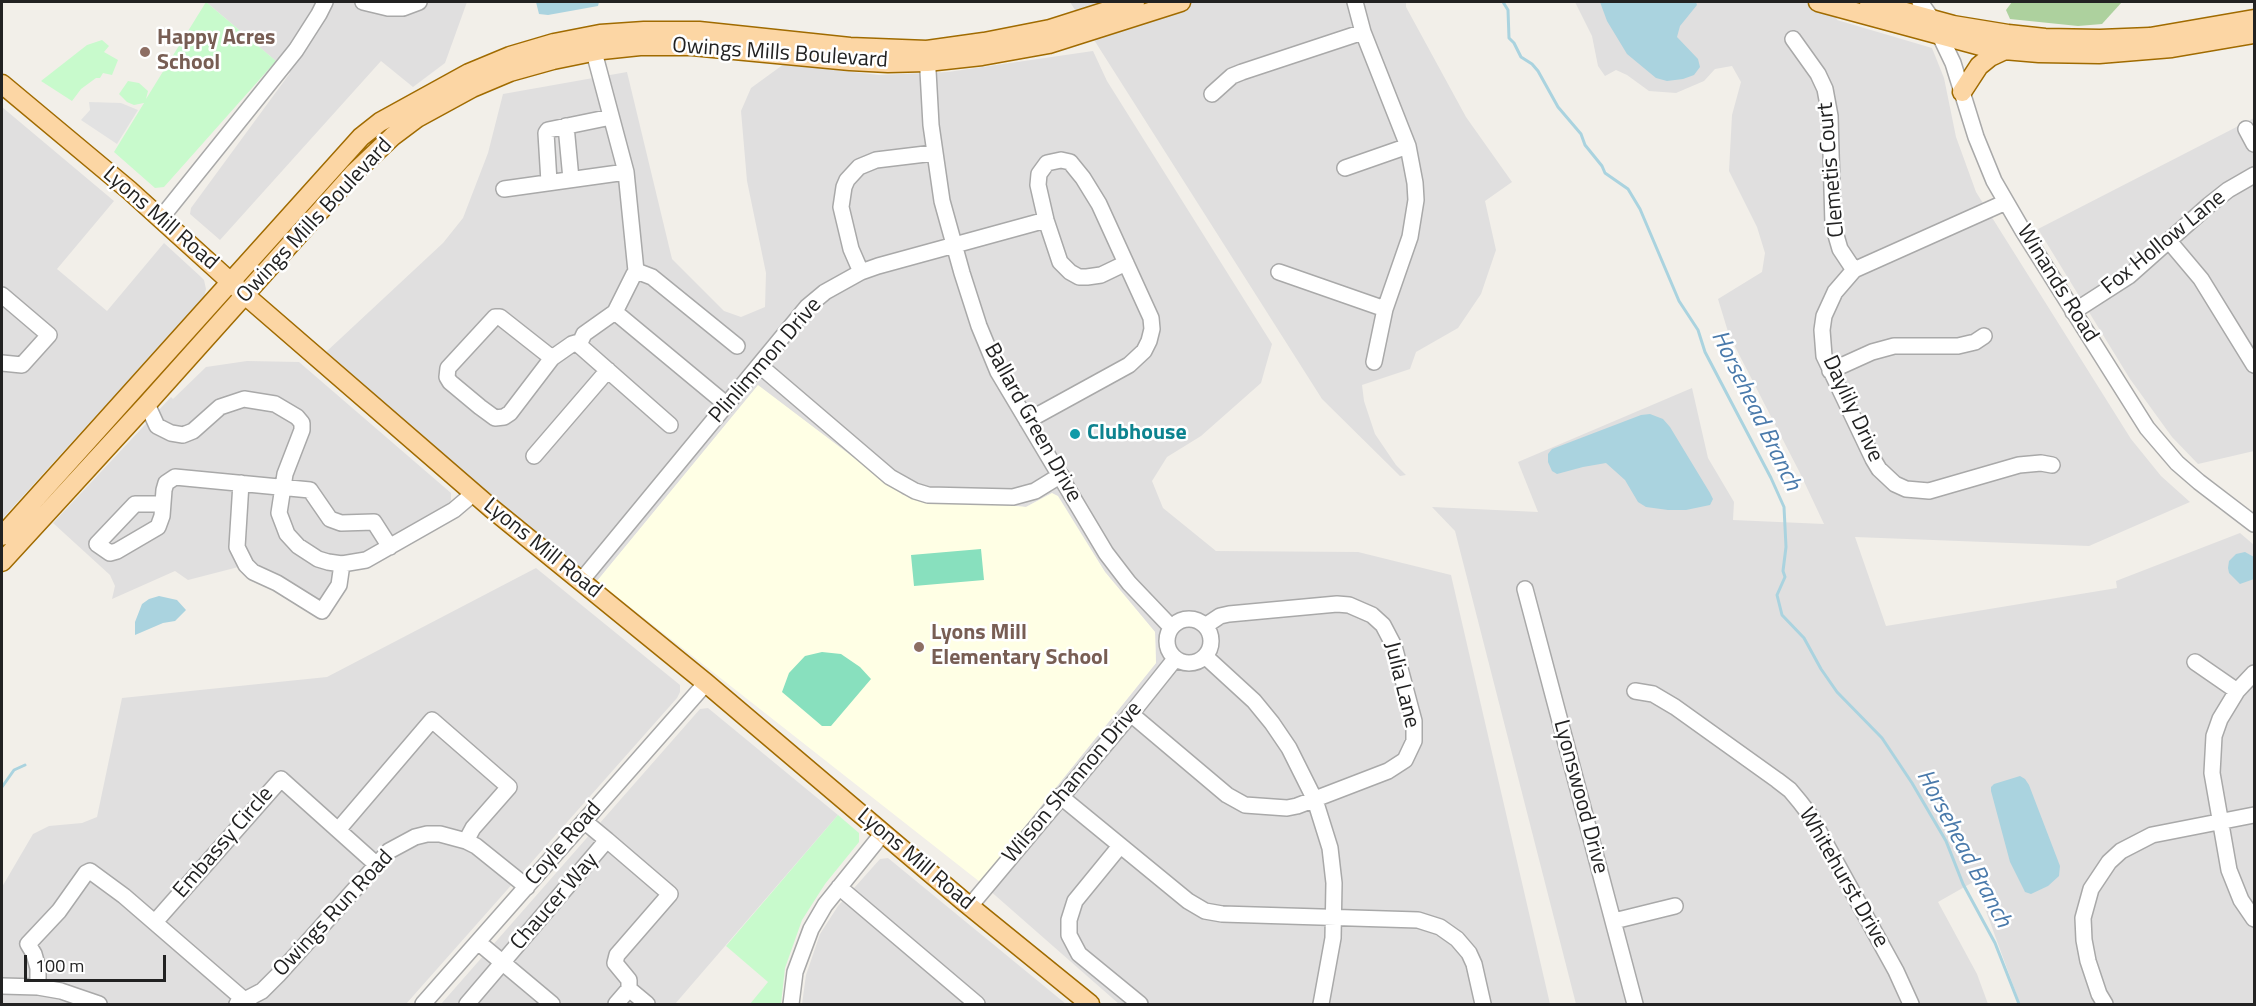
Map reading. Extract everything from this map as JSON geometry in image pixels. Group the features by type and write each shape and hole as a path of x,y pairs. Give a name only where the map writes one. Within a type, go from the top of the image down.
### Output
{"main road":[{"name":"Owings Mills Boulevard","path":"2,536 361,137 380,122 407,106 469,73 510,56 554,43 600,34 644,31 699,31 927,56 1050,29 1135,2"},
{"name":"Owings Mills Boulevard","path":"2,562 354,173 393,135 417,118 472,88 510,72 553,60 640,46 692,46 850,61 927,56 982,56 1049,44 1181,2"},
{"path":"1818,2 1936,28 2100,39 2150,37 2254,19"},
{"path":"1869,2 1992,49 2039,53 2099,54 2172,48 2254,34"},
{"path":"1962,92 1979,66 1990,57 2005,50"},
{"name":"Lyons Mill Road","path":"2,84 160,218 245,295 474,493 706,683 1090,1005"}],"street":[{"path":"160,218 296,50 320,14 325,2"},
{"path":"363,2 388,8 403,8 419,2"},
{"path":"1355,2 1364,32 1408,146 1415,183 1414,219 1406,255 1385,309 1374,362"},
{"name":"Winands Road","path":"1920,2 1953,63 1983,156 2006,202 2147,428 2199,482 2254,524"},
{"path":"1212,94 1232,76 1364,32"},
{"name":"Clemetis Court","path":"1793,39 1814,68 1825,89 1830,116 1833,225 1840,249 1854,270"},
{"path":"552,358 500,317 495,317 490,319 448,368 447,377 450,382 495,418 504,417 510,413 552,358 572,344 579,342 584,334 615,312 636,272 626,172 594,52"},
{"name":"Ballard Green Drive","path":"927,56 934,153 942,201 962,273 998,372 1118,570 1172,627"},
{"path":"549,183 546,133 548,130 611,117"},
{"path":"566,126 571,180"},
{"path":"2246,129 2254,144"},
{"path":"1345,168 1408,146"},
{"path":"861,272 851,249 841,207 847,180 859,167 876,160 934,153"},
{"path":"1027,421 1129,365 1144,351 1152,329 1151,318 1094,196 1077,170 1065,161 1057,160 1047,163 1039,174 1038,185 1046,220 1060,262 1079,277 1094,277 1125,263"},
{"path":"504,189 626,172"},
{"name":"Fox Hollow Lane","path":"2073,312 2129,276 2228,190 2254,175"},
{"name":"Daylily Drive","path":"2006,202 1854,270 1835,292 1824,316 1822,343 1830,371 1879,469 1895,484 1906,489 1929,491 2031,462 2052,465"},
{"name":"Plinlimmon Drive","path":"581,581 807,307 825,292 861,272 1046,220"},
{"path":"2169,241 2201,279 2254,365"},
{"path":"636,272 652,277 737,346"},
{"path":"1279,272 1385,309"},
{"path":"2,295 49,335 22,365 2,363"},
{"path":"615,312 727,405"},
{"path":"1830,371 1872,352 1894,346 1958,346 1975,342 1984,336"},
{"path":"579,342 579,345 670,425"},
{"path":"759,365 890,477 915,491 928,495 1013,497 1035,491 1061,475"},
{"path":"534,456 608,370"},
{"path":"147,404 153,421 158,426 171,433 183,435 193,431 211,414 232,402 244,399 275,404 302,423 302,430 285,474 279,513 287,534 298,546 318,559 342,564 366,560 454,510 474,493"},
{"path":"163,504 166,483 175,477 310,490 325,513 335,522 374,522 390,547"},
{"path":"241,483 237,547 246,565 253,572 277,583 322,611 339,585 342,564"},
{"name":"Lyonswood Drive","path":"1525,589 1635,1005"},
{"name":"Julia Lane","path":"1131,714 1237,801 1245,805 1287,808 1388,771 1405,760 1415,731 1414,721 1394,646 1383,625 1372,615 1349,605 1337,604 1229,614 1220,616 1205,626"},
{"path":"1192,619 1205,626 1212,641 1206,657 1191,664 1175,659 1169,652 1167,644 1167,635 1172,627 1177,622 1192,619"},
{"path":"1206,657 1254,701 1289,747 1314,800 1330,848 1334,883 1334,917 1321,1005"},
{"name":"Wilson Shannon Drive","path":"970,906 1175,659"},
{"path":"2195,662 2237,691"},
{"path":"2254,673 2237,691 2220,719 2214,736 2212,773 2229,870 2234,887 2254,919"},
{"name":"Coyle Road","path":"423,1005 706,683"},
{"name":"Whitehurst Drive","path":"1635,691 1653,694 1675,706 1777,780 1795,796 1816,825 1896,971 1911,1005"},
{"path":"338,830 432,720 509,787 473,828 466,841"},
{"name":"Embassy Circle","path":"155,922 280,779 376,865"},
{"path":"1060,796 1188,901 1205,911 1222,914 1418,920 1440,927 1457,939 1468,953 1474,964 1483,1005"},
{"path":"2105,1005 2088,961 2083,918 2086,902 2100,874 2121,851 2152,835 2254,815"},
{"name":"Chaucer Way","path":"584,820 670,894 617,955 615,963 629,980 629,989"},
{"path":"791,1005 795,972 802,949 825,905 883,833"},
{"name":"Owings Run Road","path":"244,1003 262,991 278,975 388,851 415,837 440,834 466,841 476,846 527,887"},
{"name":"Chaucer Way","path":"467,1005 607,840"},
{"path":"1120,846 1075,901 1069,920 1069,935 1078,954 1140,1005"},
{"path":"38,987 38,968 28,944 59,911 86,873 90,871 155,922 244,1003"},
{"path":"839,887 977,1005"},
{"path":"1614,921 1675,906"},
{"path":"478,942 552,1005"},
{"path":"2,986 38,987 61,991 99,1005"},
{"path":"616,1005 629,989 647,1005"}],"shaded area":[{"path":"206,2 467,2 445,63 413,87 381,61 220,240 190,214 191,208 290,73"},
{"path":"1070,2 1406,2 1406,7 1466,117 1512,182 1485,201 1496,250 1481,294 1458,328 1416,352 1410,369 1362,385 1364,401 1375,434 1396,465 1406,475 1400,476 1322,399"},
{"path":"1575,2 1842,2 1837,20 1932,48 1944,78 1956,137 1976,192 2131,439 2161,476 2190,502 2089,546 1855,537 1886,626 2117,588 2116,581 2240,533 2254,545 2254,1004 2020,1004 1975,881 1938,902 1977,974 1988,1004 1576,1004 1455,531 1432,507 1538,512 1518,462 1692,388 1708,458 1734,502 1733,520 1824,524 1729,335 1718,299 1762,272 1765,253 1757,227 1729,171 1732,115 1741,82 1732,66 1715,69 1704,81 1676,93 1649,91 1616,70 1605,76 1598,66 1592,36"},
{"path":"1093,51 1107,81 1272,344 1261,383 1201,436 1167,457 1152,481 1163,508 1216,551 1358,552 1451,575 1550,1004 1119,1004 980,882 1156,663 1155,632 1105,572 1052,493 1026,507 903,495 758,386 597,581 506,510 407,426 326,352 443,243 463,218 488,153 503,94 627,72 672,259 724,311 741,317 765,307 766,273 747,181 741,111 751,88 784,64 879,75 948,72"},
{"path":"89,102 121,103 138,110 117,144 81,120 90,110"},
{"path":"2,107 114,201 57,269 107,311 164,243 204,280 206,289 204,297 2,519"},
{"path":"2254,118 2254,451 2198,464 2172,437 2130,379 2038,229"},
{"path":"247,361 299,362 451,493 451,500 445,511 353,559 321,603 250,564 188,580 175,571 112,599 115,586 110,575 53,523 171,397 173,399 206,367"},
{"name":"Lyons Mill Elementary School","path":"758,385 903,495 1026,507 1052,493 1058,496 1105,572 1155,632 1156,663 980,882 597,581"},
{"path":"536,568 680,685 680,692 406,1004 2,1004 2,887 33,834 49,826 82,823 97,817 122,698 327,677"},
{"path":"708,708 838,815 675,1004 441,1004 700,709"},
{"path":"888,858 1066,1004 802,1004 806,975 820,934 838,906 880,859"}],"green space":[{"path":"206,2 276,61 164,187 155,188 114,152 144,103 134,105 119,94 128,81 139,83 148,91 146,99"},
{"path":"2012,2 2122,2 2102,24 2078,26 2010,19 2006,10"},
{"path":"102,40 109,46 104,52 118,60 112,75 103,73 100,78 96,78 81,89 72,101 41,81 87,45"},
{"path":"981,549 984,580 914,586 911,555"},
{"path":"822,652 841,654 860,667 871,679 831,726 822,726 782,692 789,673 805,656"},
{"path":"838,815 859,833 859,842 825,884 802,920 785,968 781,1004 750,1004 768,982 726,946"}],"water":[{"path":"536,2 599,2 598,6 548,15 539,14"},
{"path":"1600,2 1696,2 1697,5 1680,26 1677,37 1698,59 1700,67 1694,75 1683,79 1667,81 1656,78 1627,54 1607,21"},
{"path":"1650,414 1663,419 1670,427 1710,493 1713,499 1710,505 1686,510 1646,507 1638,502 1625,480 1606,463 1557,474 1552,471 1548,462 1548,454 1552,449 1641,415"},
{"path":"2245,552 2254,557 2254,579 2240,584 2229,573 2229,561 2236,554"},
{"path":"159,596 177,600 186,610 175,621 163,623 135,635 135,622 142,604"},
{"path":"2020,776 2029,785 2060,866 2059,876 2048,886 2031,894 2025,892 2010,862 1991,791 1994,784"}],"waterway":[{"name":"Horsehead Branch","path":"1503,2 1508,10 1509,38 1521,57 1538,71 1558,107 1581,134 1585,145 1605,173 1628,189 1640,209 1679,301 1698,330 1705,352 1771,478 1784,507 1786,547 1783,571 1785,577 1777,595 1782,615 1804,638 1837,692 1882,738 1912,783 1946,841 1963,884 1995,943 2019,1004"},
{"path":"2,787 14,770 25,765"}],"place":[{"name":"Happy Acres School","path":"145,52"},
{"name":"Clubhouse","path":"1075,434"},
{"name":"Lyons Mill Elementary School","path":"919,647"}]}
